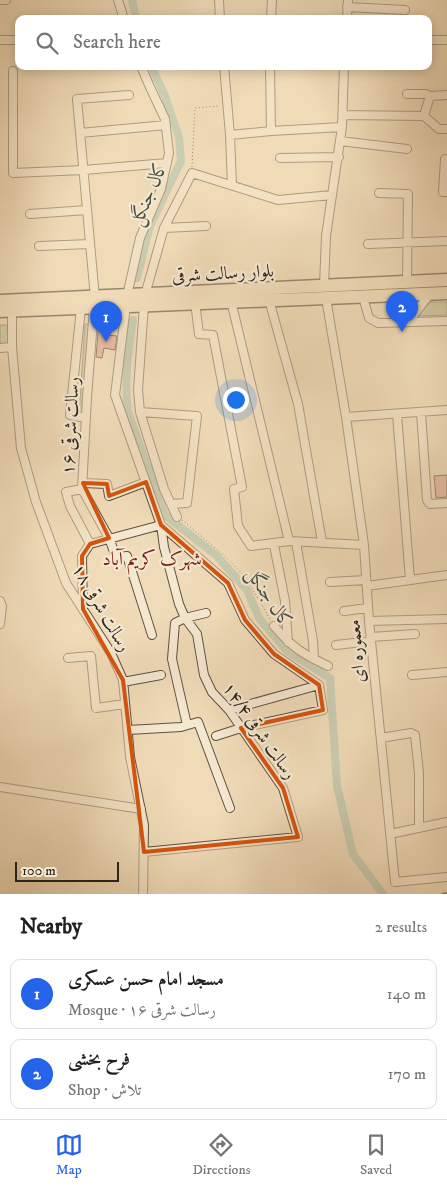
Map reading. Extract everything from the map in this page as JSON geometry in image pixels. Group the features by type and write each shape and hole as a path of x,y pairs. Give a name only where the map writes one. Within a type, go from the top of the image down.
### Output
{"main road":[{"name":"بلوار رسالت شرقی","path":"195,298 231,301 269,300 407,282 447,280"},
{"name":"بلوار رسالت شرقی","path":"0,301 95,303 325,292 363,297 447,293"},
{"name":"بلوار رسالت شرقی","path":"6,310 81,308 95,303"}],"street":[{"path":"0,0 6,0"},
{"path":"118,0 123,15"},
{"path":"219,0 220,15"},
{"path":"271,15 272,0"},
{"path":"348,3 405,10"},
{"path":"0,40 15,40"},
{"path":"432,40 447,40"},
{"name":"رسالت شرقی ۱۴/۴","path":"142,70 148,85 166,119 169,153 160,189 140,238 127,301 115,395 161,525 164,547 179,604 185,618 197,634 204,675 212,692 229,710 283,788 298,837 144,852"},
{"path":"224,70 232,185"},
{"path":"270,70 271,131"},
{"name":"معموره ای","path":"344,70 343,115 339,156 326,236 325,292 346,418 364,545 369,621 395,882 447,877"},
{"path":"13,71 13,173 84,170 167,163"},
{"path":"408,94 426,94 430,96 447,94"},
{"name":"رسالت شرقی ۱۶","path":"129,95 77,99 95,303 82,486 109,538 116,557 127,556 152,634"},
{"path":"424,116 430,96"},
{"path":"343,115 424,116 439,130 447,129"},
{"path":"80,133 166,125"},
{"path":"230,135 342,127"},
{"path":"340,141 408,149"},
{"path":"280,158 339,156"},
{"path":"445,159 443,192 447,192"},
{"path":"177,517 164,489 140,412 138,390 144,300 164,228 192,173 278,200 332,195"},
{"path":"379,193 408,194 407,282"},
{"path":"30,214 87,210"},
{"path":"164,228 206,226"},
{"path":"368,244 444,241"},
{"path":"39,246 90,244"},
{"path":"408,322 430,294"},
{"path":"363,297 368,315 372,321 378,323 447,320"},
{"path":"195,298 199,334 213,335 242,486 234,490 238,526 251,546 293,542 364,545"},
{"path":"269,300 298,404 322,542"},
{"path":"231,301 277,492 293,542 313,641 314,659"},
{"path":"81,308 70,415 86,418"},
{"name":"رسالت شرقی ۱۸","path":"6,310 12,347 21,448 36,502 66,583 111,653 124,682 130,756 144,825 143,894"},
{"path":"0,348 12,347"},
{"path":"346,418 447,410"},
{"path":"140,412 196,416 187,502 171,504"},
{"path":"421,412 426,500 430,504 447,503"},
{"path":"397,414 410,580"},
{"path":"90,544 70,506 66,492 82,486 107,484 108,496 146,482"},
{"path":"83,609 82,556 90,544 161,525 228,583 245,620 274,654 319,685 323,710 241,728 216,736"},
{"path":"274,544 284,601 288,642"},
{"path":"330,582 366,583 447,575"},
{"path":"0,601 2,606 0,624"},
{"path":"344,611 368,608"},
{"path":"187,725 172,659 175,623 185,618 206,614"},
{"path":"369,621 447,619"},
{"path":"274,626 300,652 328,666"},
{"path":"336,645 415,634"},
{"path":"68,658 91,656 96,708 126,704"},
{"path":"412,675 447,672"},
{"path":"124,682 161,675"},
{"path":"229,710 319,685"},
{"path":"128,730 187,725 198,722 230,808"},
{"path":"381,738 413,733 415,735 419,772 419,828"},
{"path":"0,787 141,809"},
{"path":"390,834 447,822"}],"path":[{"path":"192,173 195,108 228,105"},
{"path":"177,517 227,558 246,578 274,626"}],"highlighted area":[{"path":"146,482 161,525 228,583 245,620 274,654 319,685 323,710 241,728 283,788 298,837 144,852 123,680 83,609 82,556 90,544 109,538 83,483 107,484 109,496"}],"green space":[{"path":"430,302 447,302 447,315 418,316"},
{"path":"85,324 89,324 82,416 79,416"},
{"path":"0,325 7,325 8,344 0,345"}],"building":[{"path":"99,322 109,322 106,335 117,336 115,350 104,348 102,358 96,357"},
{"path":"447,475 447,497 436,498 434,476"}],"waterway":[{"name":"کال جنگل","path":"132,0 135,15"},
{"name":"کال جنگل","path":"137,278 150,226 181,161 179,137 165,96 153,70"},
{"name":"کال جنگل","path":"133,320 127,366 128,412 165,515 217,556 247,590 259,618 287,651 330,678 337,786 353,854 383,894"}],"railway":[{"path":"442,894 447,893"}],"place":[{"name":"فرح بخشی","path":"402,332"},
{"name":"مسجد امام حسن عسکری","path":"106,342"}],"district":[{"name":"شهرک کریم آباد","path":"152,559"}]}
